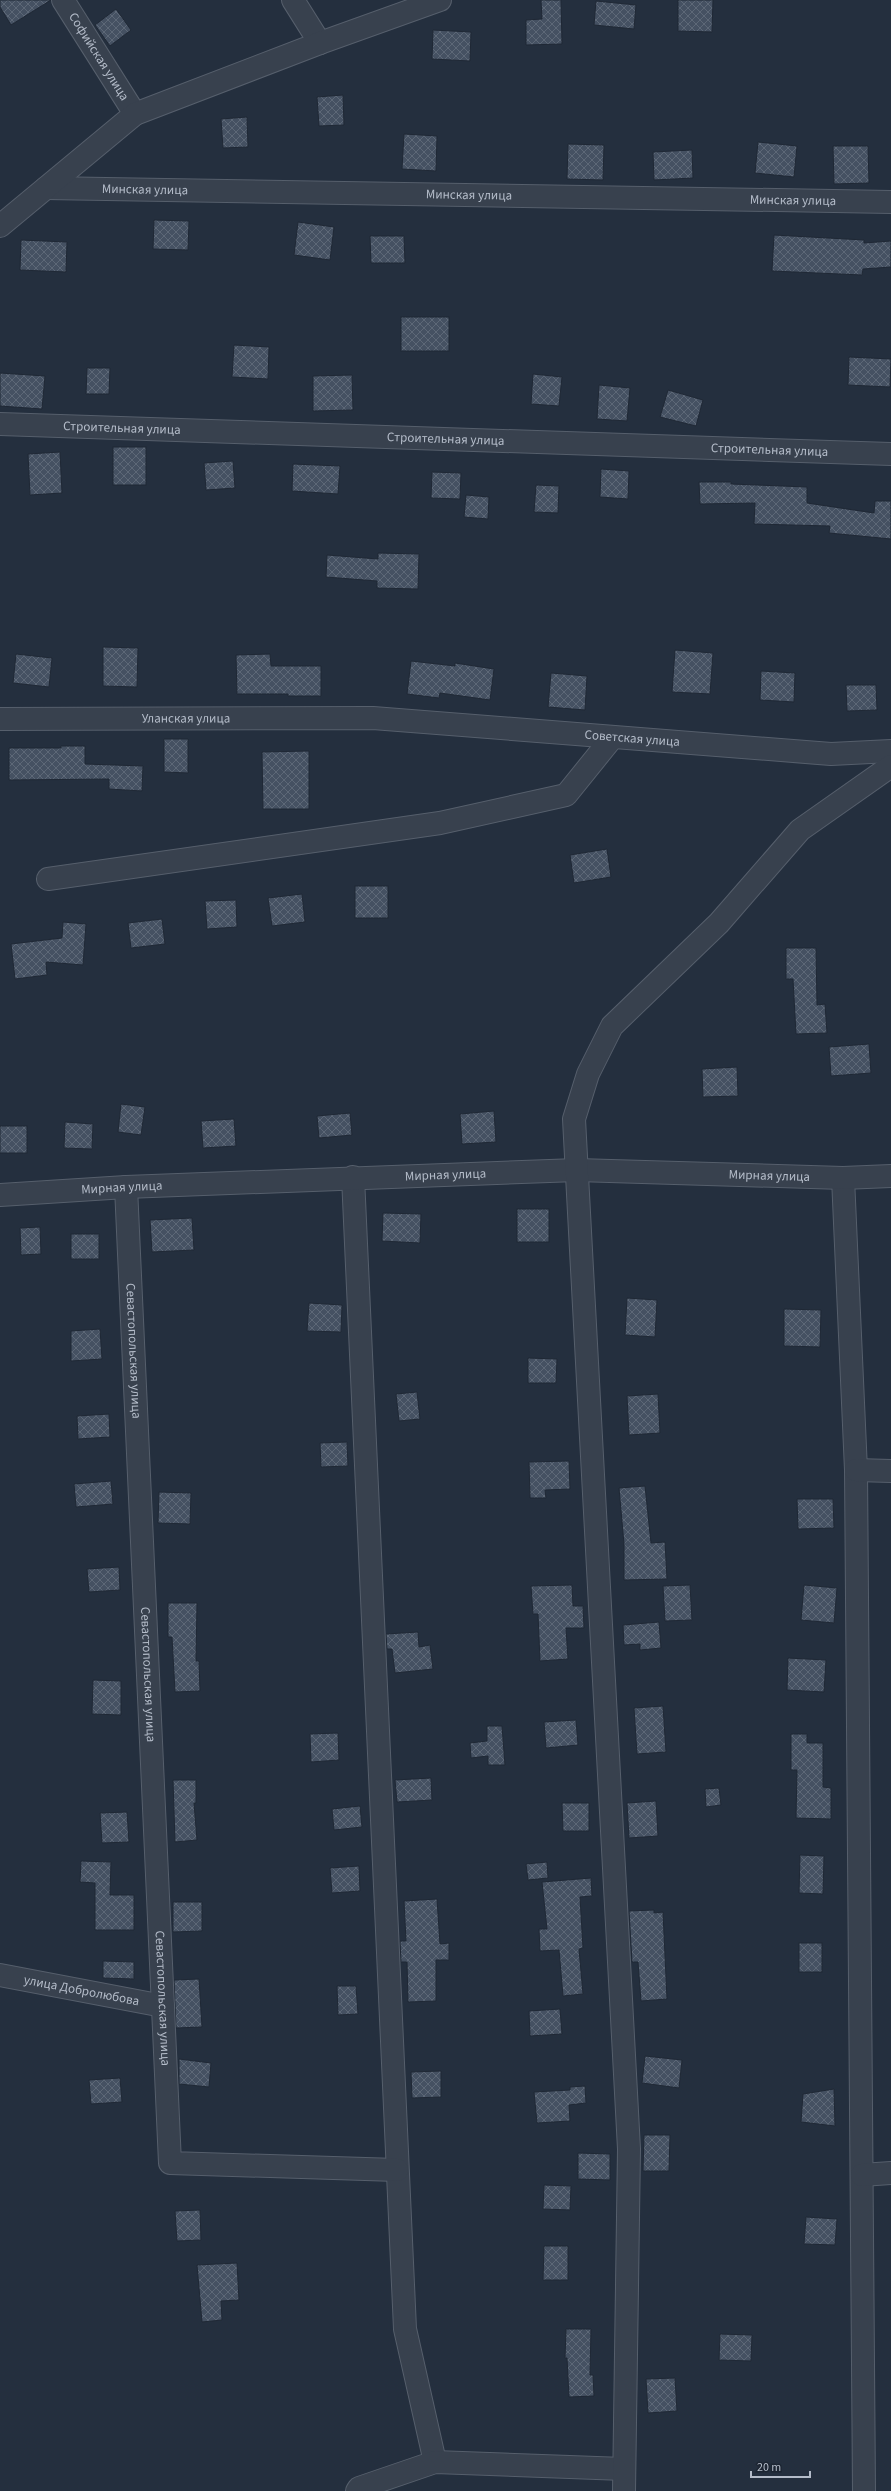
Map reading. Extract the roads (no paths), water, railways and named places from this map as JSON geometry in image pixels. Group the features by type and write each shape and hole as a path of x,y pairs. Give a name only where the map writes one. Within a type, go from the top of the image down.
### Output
{"street":[{"name":"Софийская улица","path":"63,0 135,114"},
{"path":"293,0 320,43"},
{"path":"0,226 135,114 320,43 440,0"},
{"name":"Минская улица","path":"46,188 891,202"},
{"name":"Строительная улица","path":"0,424 891,454"},
{"name":"Уланская улица","path":"0,719 372,718"},
{"name":"Советская улица","path":"372,718 831,754 891,751"},
{"path":"48,879 440,823 566,796 612,738"},
{"path":"624,2491 629,2149 574,1120 588,1074 612,1026 719,923 800,830 891,766"},
{"name":"Мирная улица","path":"0,1195 126,1187 353,1177 577,1170 843,1178 891,1176"},
{"path":"353,1177 405,2330 435,2462"},
{"path":"843,1178 856,1470 864,2491"},
{"name":"Севастопольская улица","path":"126,1187 170,2163 397,2170"},
{"path":"856,1470 891,1471"},
{"name":"улица Добролюбова","path":"0,1975 163,2006"},
{"path":"862,2175 891,2173"},
{"path":"357,2491 358,2488 435,2462 624,2469"}]}
